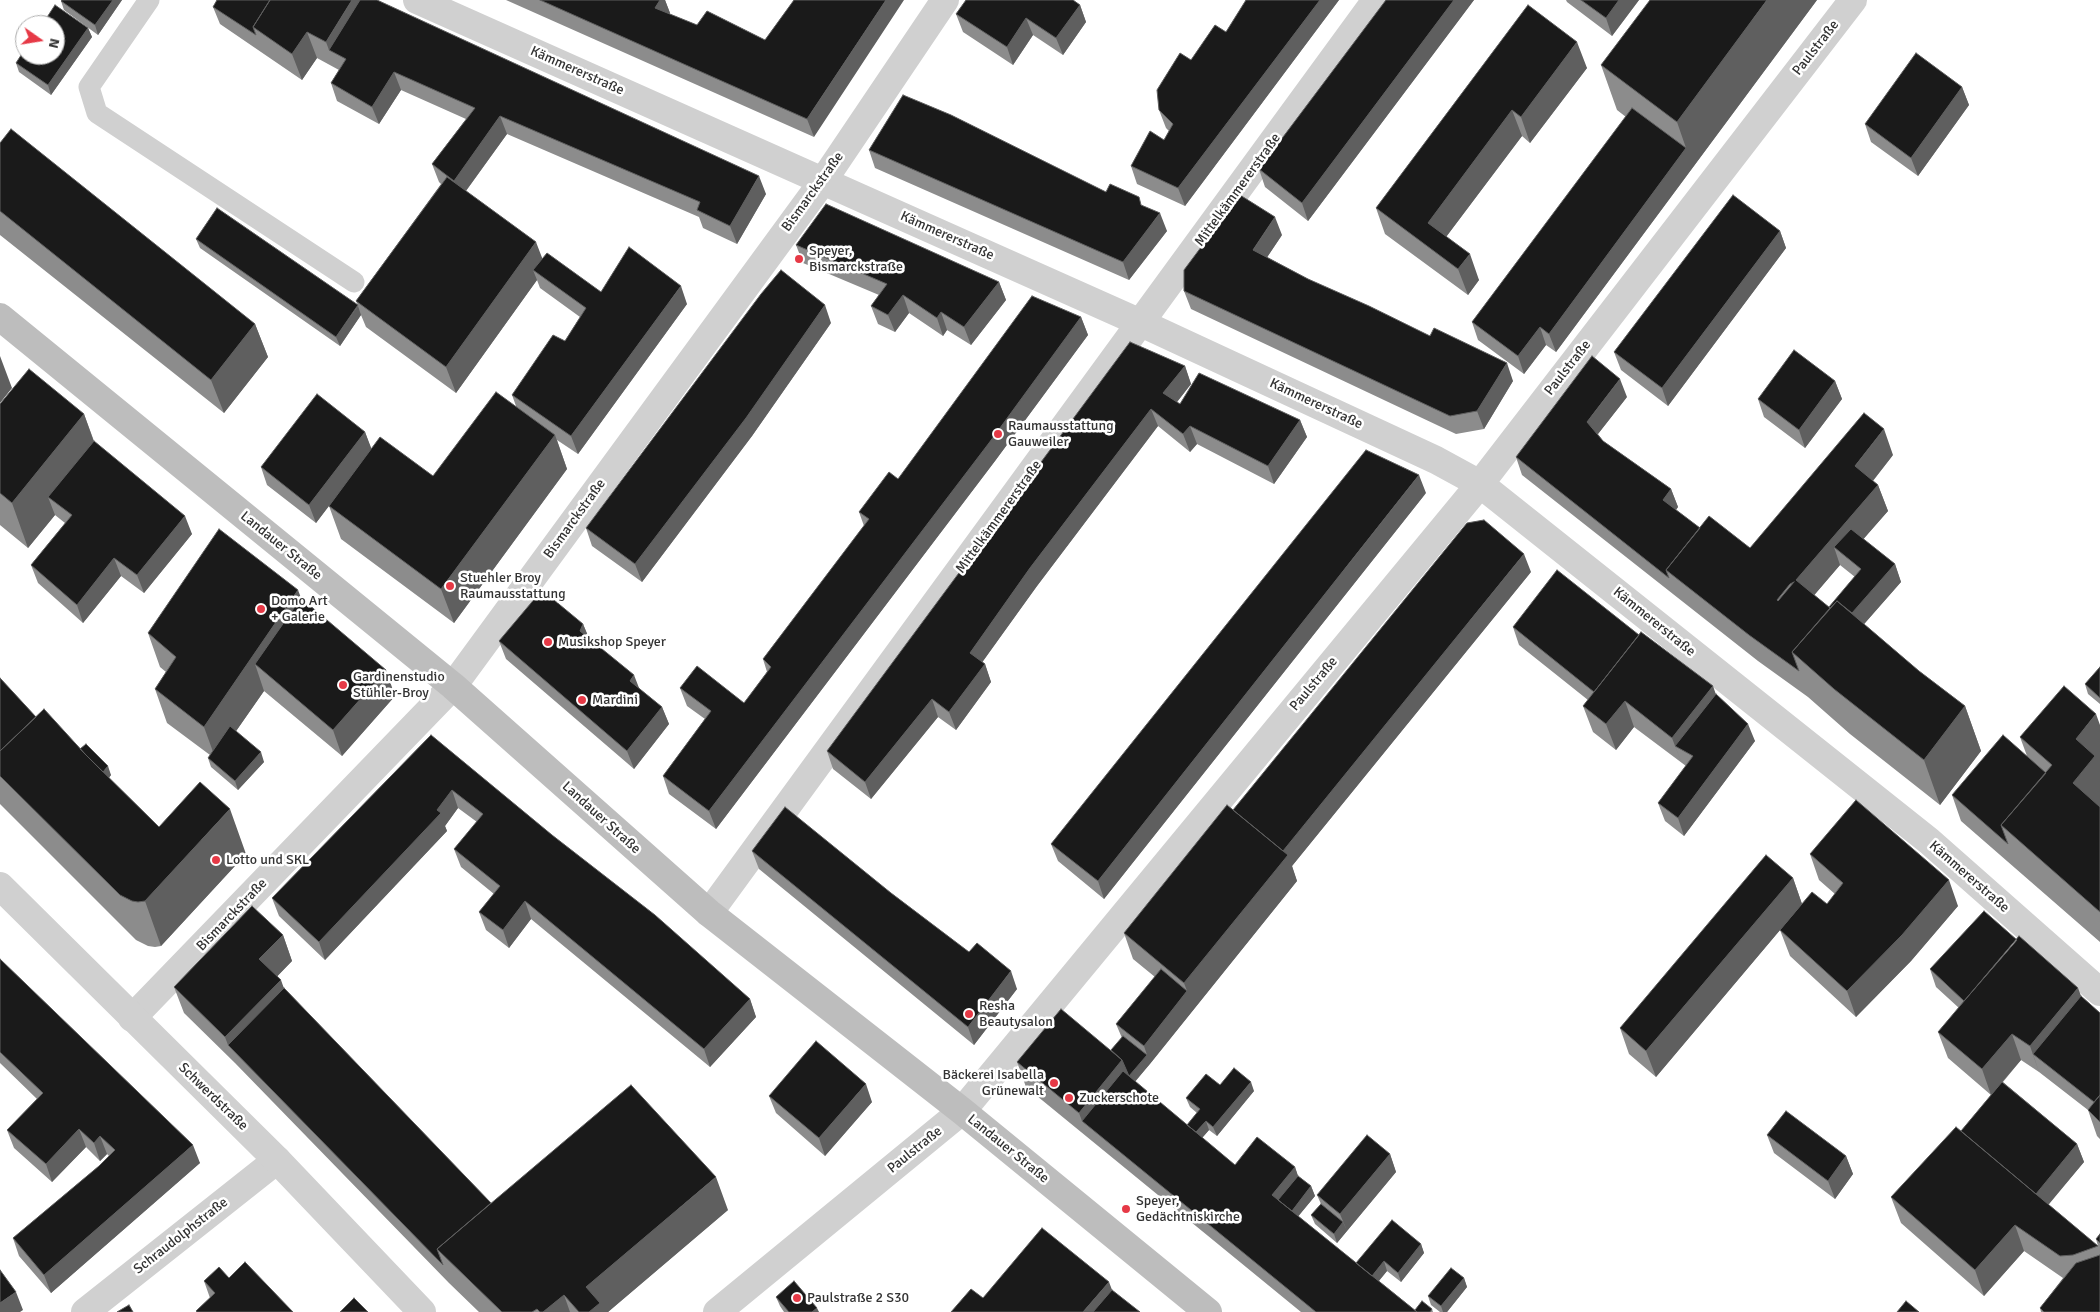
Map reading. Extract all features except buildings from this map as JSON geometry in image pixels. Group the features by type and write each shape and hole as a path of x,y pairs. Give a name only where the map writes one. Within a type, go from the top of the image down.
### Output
{"main road":[{"name":"Landauer Straße","path":"0,317 453,686 709,913 962,1111 1208,1312"}],"street":[{"name":"Kämmererstraße","path":"417,0 1141,323 1436,460 1480,484 1929,841 2100,992"},
{"name":"Bismarckstraße","path":"132,1018 453,686 823,181 946,0"},
{"name":"Mittelkämmererstraße","path":"709,913 1376,0"},
{"name":"Paulstraße","path":"717,1312 962,1111 1480,484 1853,0"},
{"name":"Schwerdstraße","path":"0,886 277,1160 422,1312"},
{"name":"Schraudolphstraße","path":"85,1312 277,1160"}],"lane":[{"path":"149,0 90,87 97,113 354,282"}],"place":[{"name":"Speyer, Bismarckstraße","path":"799,259"},
{"name":"Raumausstattung Gauweiler","path":"998,434"},
{"name":"Stuehler Broy Raumausstattung","path":"450,586"},
{"name":"Domo Art + Galerie","path":"261,609"},
{"name":"Musikshop Speyer","path":"548,642"},
{"name":"Gardinenstudio Stühler-Broy","path":"343,685"},
{"name":"Mardini","path":"582,700"},
{"name":"Lotto und SKL","path":"216,860"},
{"name":"Resha Beautysalon","path":"969,1014"},
{"name":"Bäckerei Isabella Grünewalt","path":"1054,1083"},
{"name":"Zuckerschote","path":"1069,1098"},
{"name":"Speyer, Gedächtniskirche","path":"1126,1209"},
{"name":"Paulstraße 2 S30","path":"797,1298"}]}
